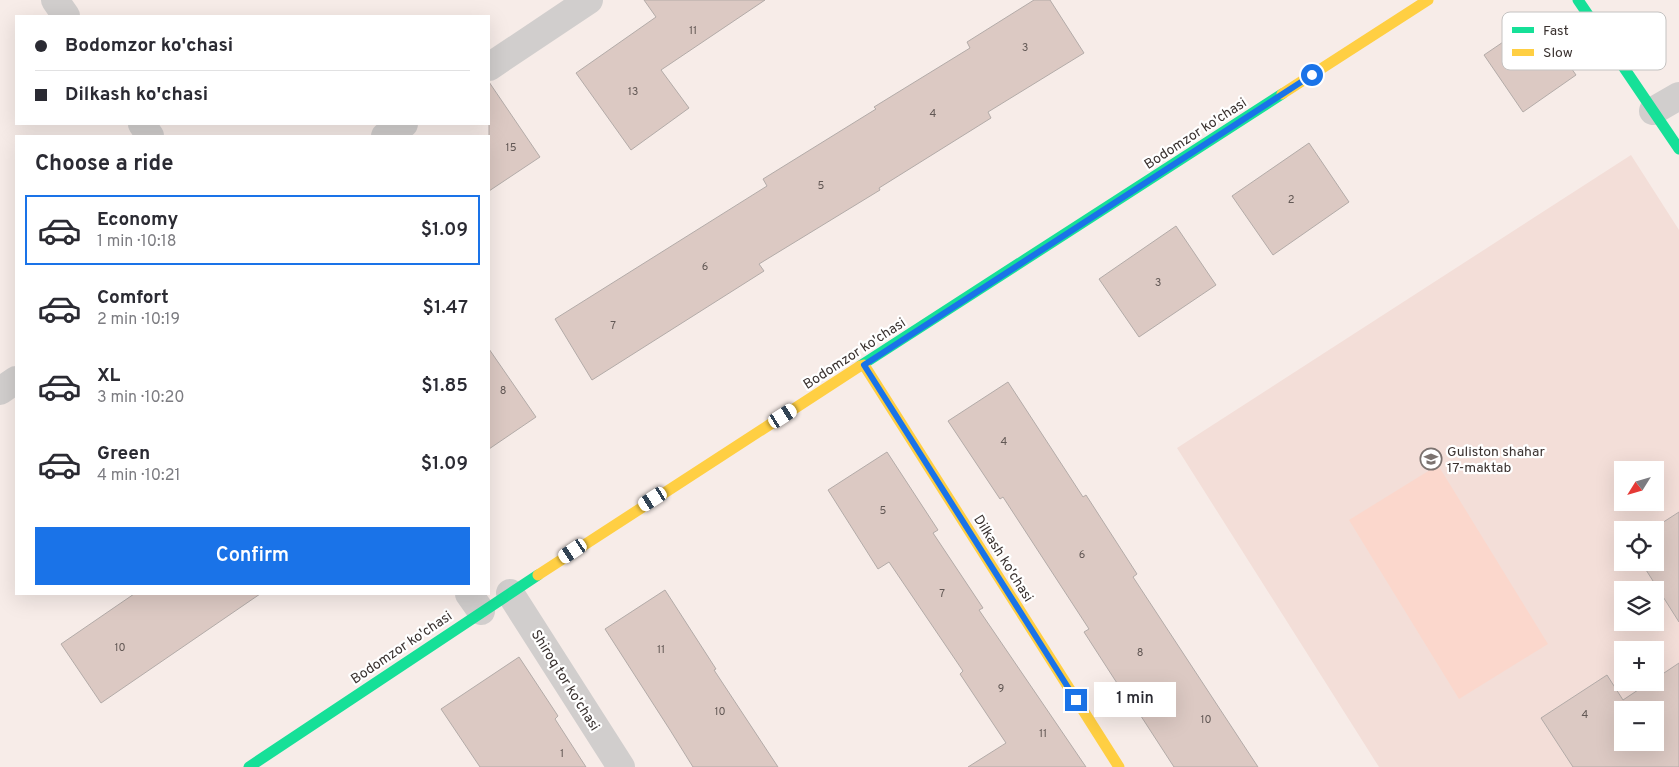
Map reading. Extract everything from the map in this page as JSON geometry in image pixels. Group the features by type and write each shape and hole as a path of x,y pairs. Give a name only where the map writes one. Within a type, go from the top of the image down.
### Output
{"street":[{"path":"55,0 65,15"},
{"path":"490,66 589,0"},
{"name":"Bodomzor ko'chasi","path":"249,767 475,602 510,593 1428,0"},
{"path":"1578,0 1586,12"},
{"path":"1625,70 1679,149"},
{"path":"1653,111 1679,96"},
{"path":"387,135 402,125"},
{"name":"Dilkash ko'chasi","path":"864,365 1118,767"},
{"path":"0,390 15,381"},
{"name":"Shiroq tor ko'chasi","path":"510,593 621,767"}],"shaded area":[{"name":"Guliston shahar 17-maktab","path":"1631,155 1679,230 1679,767 1379,767 1177,448"},
{"path":"1438,465 1548,644 1459,699 1349,520"}],"building":[{"path":"644,0 765,0 661,70 689,108 631,150 576,73 656,17"},
{"path":"1034,0 1050,0 1084,53 988,112 991,118 879,188 880,190 759,264 764,271 592,380 555,319 767,186 763,179 970,48 967,42"},
{"path":"1502,43 1502,70 1573,70 1576,75 1523,112 1484,55"},
{"path":"490,83 540,157 490,190"},
{"path":"1309,143 1349,202 1273,255 1232,196"},
{"path":"1176,226 1216,285 1139,337 1099,279"},
{"path":"490,350 536,417 490,448"},
{"path":"1008,382 1083,497 1086,495 1137,574 1133,577 1258,767 1174,767 1137,710 1135,711 1084,632 1089,629 1003,497 1000,499 948,421"},
{"path":"887,452 938,530 933,533 983,608 979,610 1086,767 968,767 1006,743 960,674 963,671 889,562 878,569 828,490"},
{"path":"1679,512 1679,622 1664,598 1664,581 1653,581 1647,571 1664,571 1664,522"},
{"path":"665,590 716,669 714,670 778,767 693,767 605,629"},
{"path":"133,595 259,595 101,703 61,644"},
{"path":"519,657 558,716 555,719 586,767 480,767 441,709"},
{"path":"1679,663 1679,767 1573,767 1541,718 1607,675 1614,686 1614,691 1617,691 1623,700 1636,691 1664,691 1664,673"}],"traffic: fast":[{"path":"1578,0 1586,12"},
{"path":"1625,70 1679,149"},
{"path":"860,366 1282,94"},
{"path":"249,767 538,575"}],"traffic: slow":[{"path":"1282,94 1428,0"},
{"path":"864,365 1119,767"},
{"path":"538,575 860,366"}],"place":[{"name":"Guliston shahar 17-maktab","path":"1431,459"}],"route":[{"path":"1076,700 864,365 1312,75"}]}
